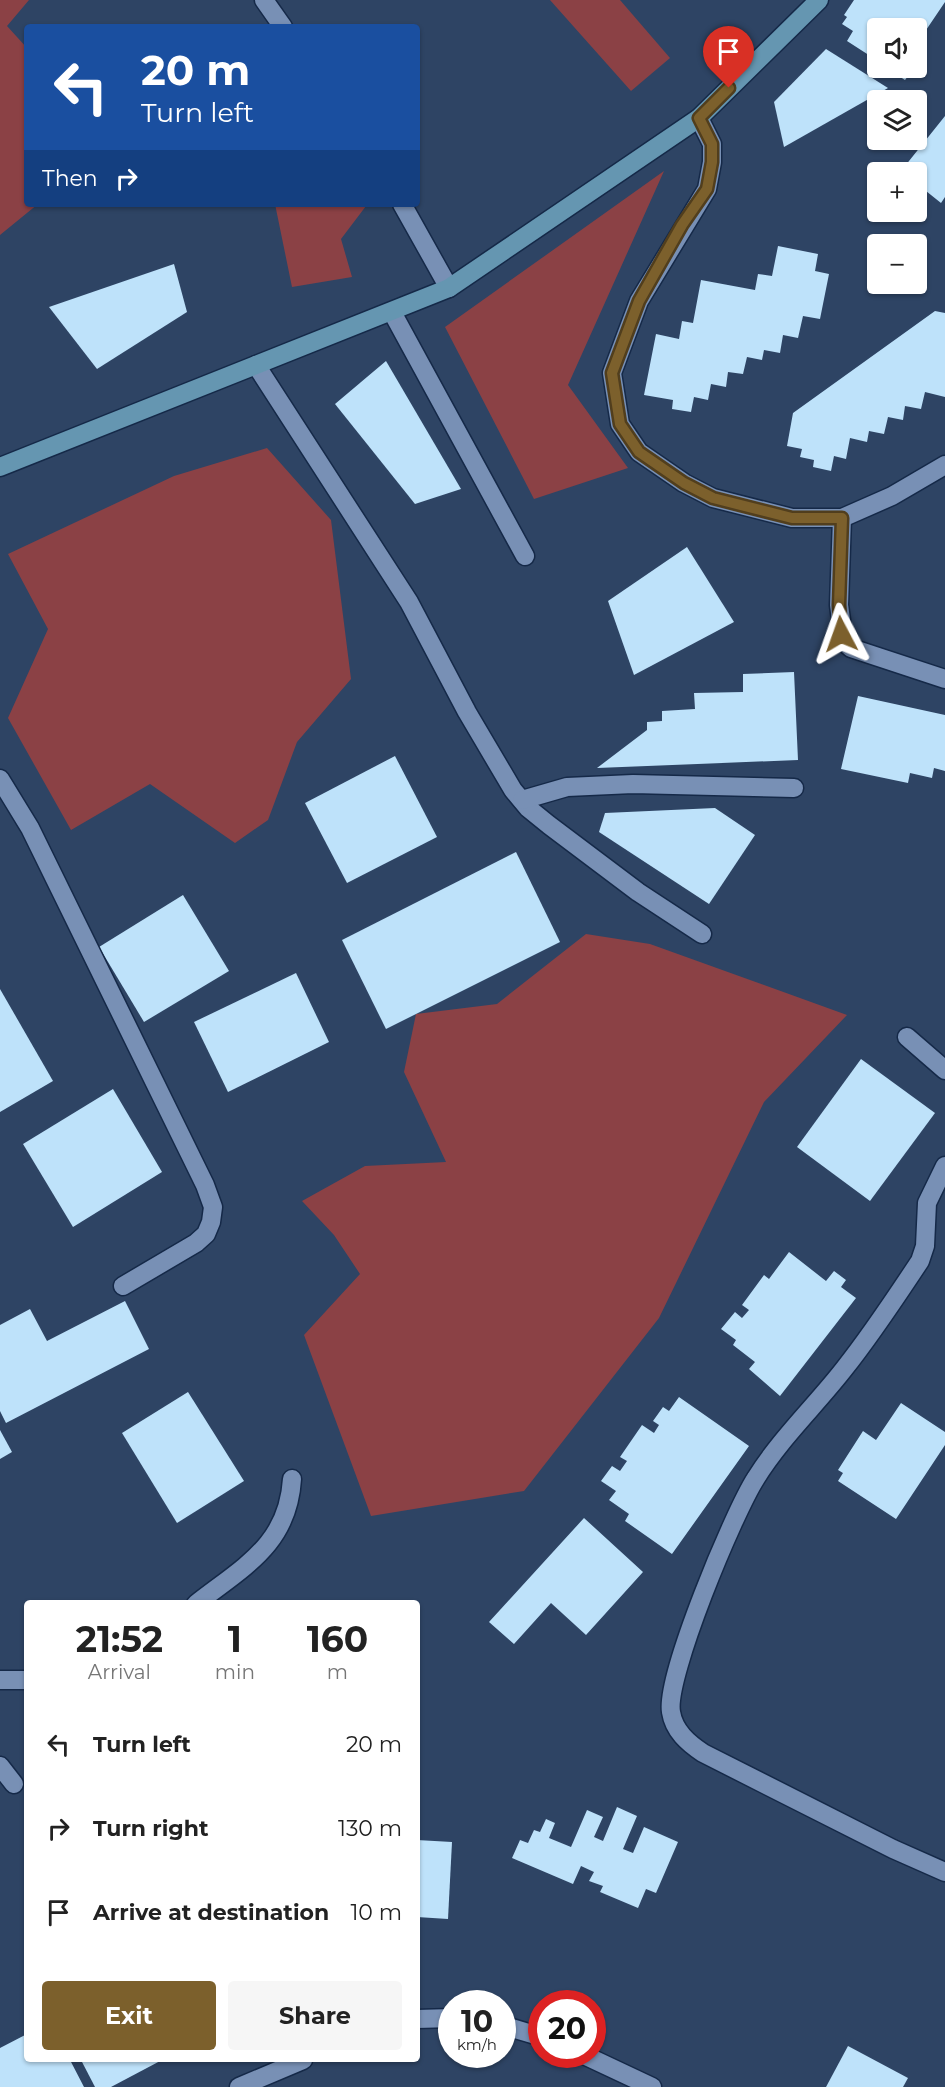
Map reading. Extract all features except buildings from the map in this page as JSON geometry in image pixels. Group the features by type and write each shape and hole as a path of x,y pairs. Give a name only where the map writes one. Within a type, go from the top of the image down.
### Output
{"street":[{"path":"264,0 281,24"},
{"path":"0,466 449,288 699,118 819,0"},
{"path":"699,118 712,144 712,162 707,189 682,225 639,301 612,373 620,424 639,452 684,483 713,498 792,518 842,518 892,496 945,465"},
{"path":"404,207 449,288"},
{"path":"392,312 525,556"},
{"path":"256,365 410,602 467,712 506,779 522,800 549,825 638,892 702,934"},
{"path":"842,518 839,605 844,642 850,648 945,679"},
{"path":"0,778 30,828 101,977 176,1122 213,1207 208,1228 196,1243 123,1286"},
{"path":"522,800 567,787 633,784 794,788"},
{"path":"907,1037 945,1070"},
{"path":"945,1166 927,1203 925,1246 920,1261 845,1368 754,1481 724,1545 688,1636 673,1680 670,1705 671,1715 683,1737 703,1753 883,1844 945,1872"},
{"path":"201,1600 247,1565 270,1542 282,1525 289,1508 291,1479"},
{"path":"0,1680 24,1680"},
{"path":"0,1766 14,1784"},
{"path":"420,2019 438,2018"},
{"path":"239,2087 283,2079 301,2062"},
{"path":"606,2065 652,2087"}],"shaded area":[{"path":"0,0 29,0 7,26 24,45 24,207 34,207 0,235"},
{"path":"550,0 620,0 670,58 631,91"},
{"path":"664,171 568,385 628,468 534,499 445,327"},
{"path":"276,207 365,207 341,239 352,277 292,287"},
{"path":"267,448 331,520 351,679 297,742 268,820 235,843 150,784 71,830 8,718 48,629 8,554 174,476"},
{"path":"586,934 650,944 847,1015 764,1102 659,1318 524,1491 371,1516 304,1335 360,1274 334,1235 302,1201 365,1166 446,1162 404,1072 416,1014 497,1004"}],"route":[{"path":"729,88 699,118 712,144 712,162 707,189 682,225 639,301 612,373 620,424 639,452 684,483 713,498 792,518 842,518 839,605 841,634"}]}
